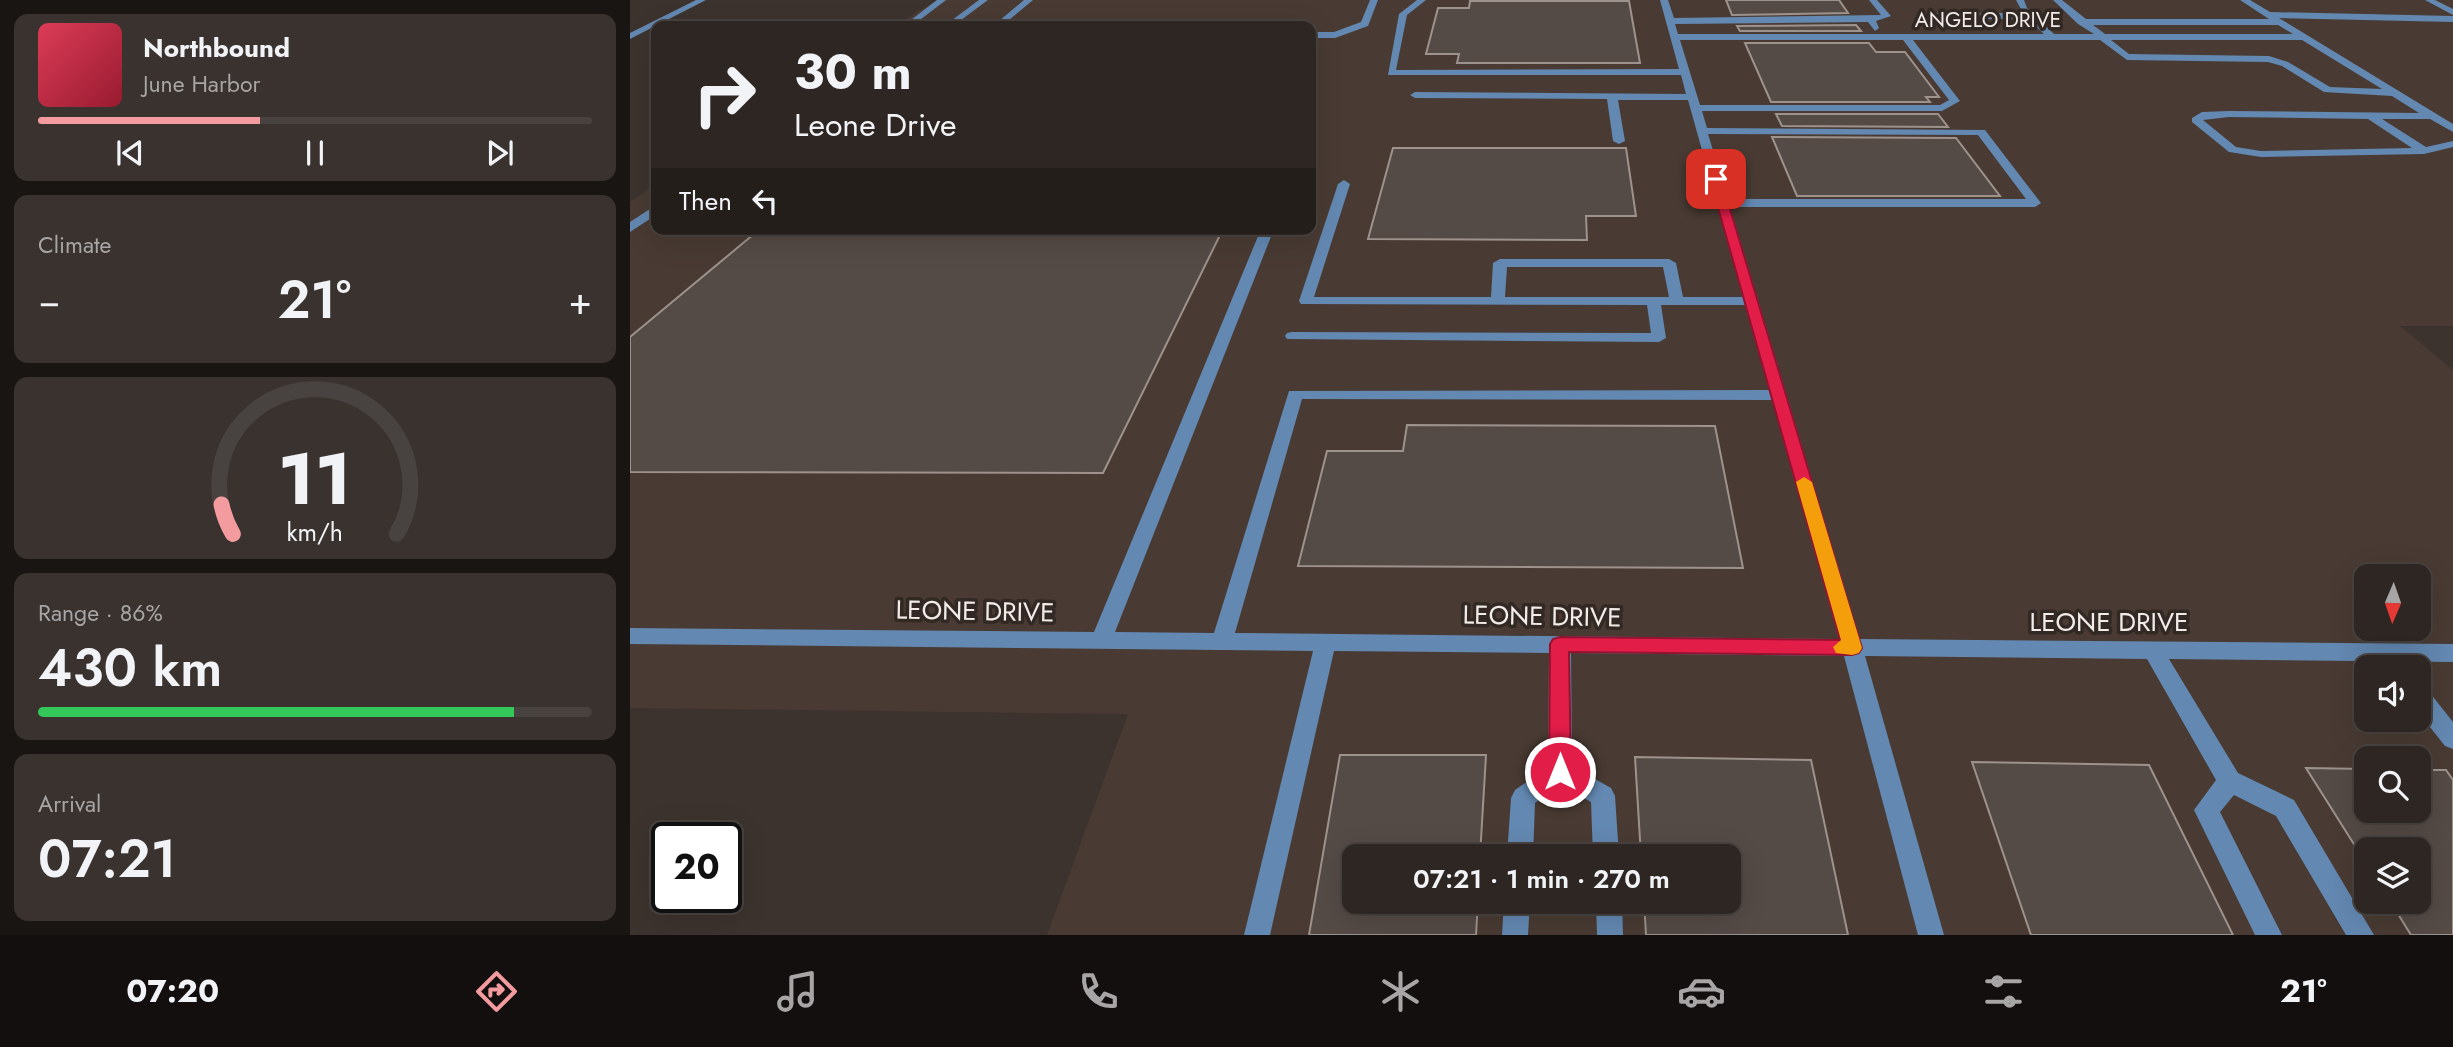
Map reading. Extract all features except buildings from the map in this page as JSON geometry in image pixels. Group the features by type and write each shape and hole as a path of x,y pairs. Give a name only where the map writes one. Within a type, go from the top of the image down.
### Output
{"street":[{"path":"660,21 702,0"},
{"path":"914,21 942,0"},
{"path":"955,21 984,0"},
{"path":"1003,21 1029,0"},
{"path":"1316,35 1335,35 1365,24 1374,0"},
{"path":"1422,0 1403,14 1391,73 1684,72"},
{"path":"1664,0 1852,648 1931,935"},
{"path":"1670,21 1871,19 1887,16 1873,0"},
{"path":"2020,0 2023,9 2052,37"},
{"path":"2057,0 2127,57 2269,59 2286,64 2328,90 2395,93"},
{"path":"2244,0 2453,129"},
{"path":"2429,0 2453,12"},
{"path":"2267,15 2453,19"},
{"path":"1931,16 2030,16"},
{"path":"1871,19 1870,22 1883,37"},
{"path":"2081,22 2278,22"},
{"path":"630,36 651,26"},
{"name":"ANGELO DRIVE","path":"1674,37 2302,37"},
{"path":"1415,95 1612,96 1693,102 1942,108 1955,101 1906,37"},
{"path":"1612,96 1619,141"},
{"path":"2433,116 2229,114 2202,115 2196,120 2233,150 2261,154 2424,151 2453,144"},
{"path":"2371,116 2424,151"},
{"path":"1702,131 1981,132 2035,204 1723,203"},
{"path":"1343,184 1306,301 1751,301"},
{"path":"630,228 651,213"},
{"path":"1101,640 1266,235"},
{"path":"1498,301 1500,263 1669,263 1677,301"},
{"path":"1292,336 1659,338 1653,301"},
{"path":"1222,642 1295,394 1778,395"},
{"name":"LEONE DRIVE","path":"630,636 2153,650 2354,658"},
{"path":"1257,935 1326,642"},
{"path":"1560,644 1560,772"},
{"path":"2153,650 2230,781 2285,808 2361,935"},
{"name":"LEONE DRIVE","path":"2431,655 2453,653"},
{"path":"2431,711 2453,739"},
{"path":"1521,844 1523,798 1560,772"},
{"path":"1560,772 1603,796 1605,844"},
{"path":"2230,781 2206,810 2269,935"},
{"path":"1515,935 1516,914"},
{"path":"1609,914 1610,935"}],"shaded area":[{"path":"937,0 2453,0 2453,326 2400,326 2453,370 2453,935 1047,935 1128,714 630,708 630,202 651,187 651,235 1316,235 1316,21 902,21"}],"slow traffic":[{"path":"1804,482 1852,648 1843,647"}],"route":[{"path":"1560,772 1560,644 1852,648 1716,179"}]}
